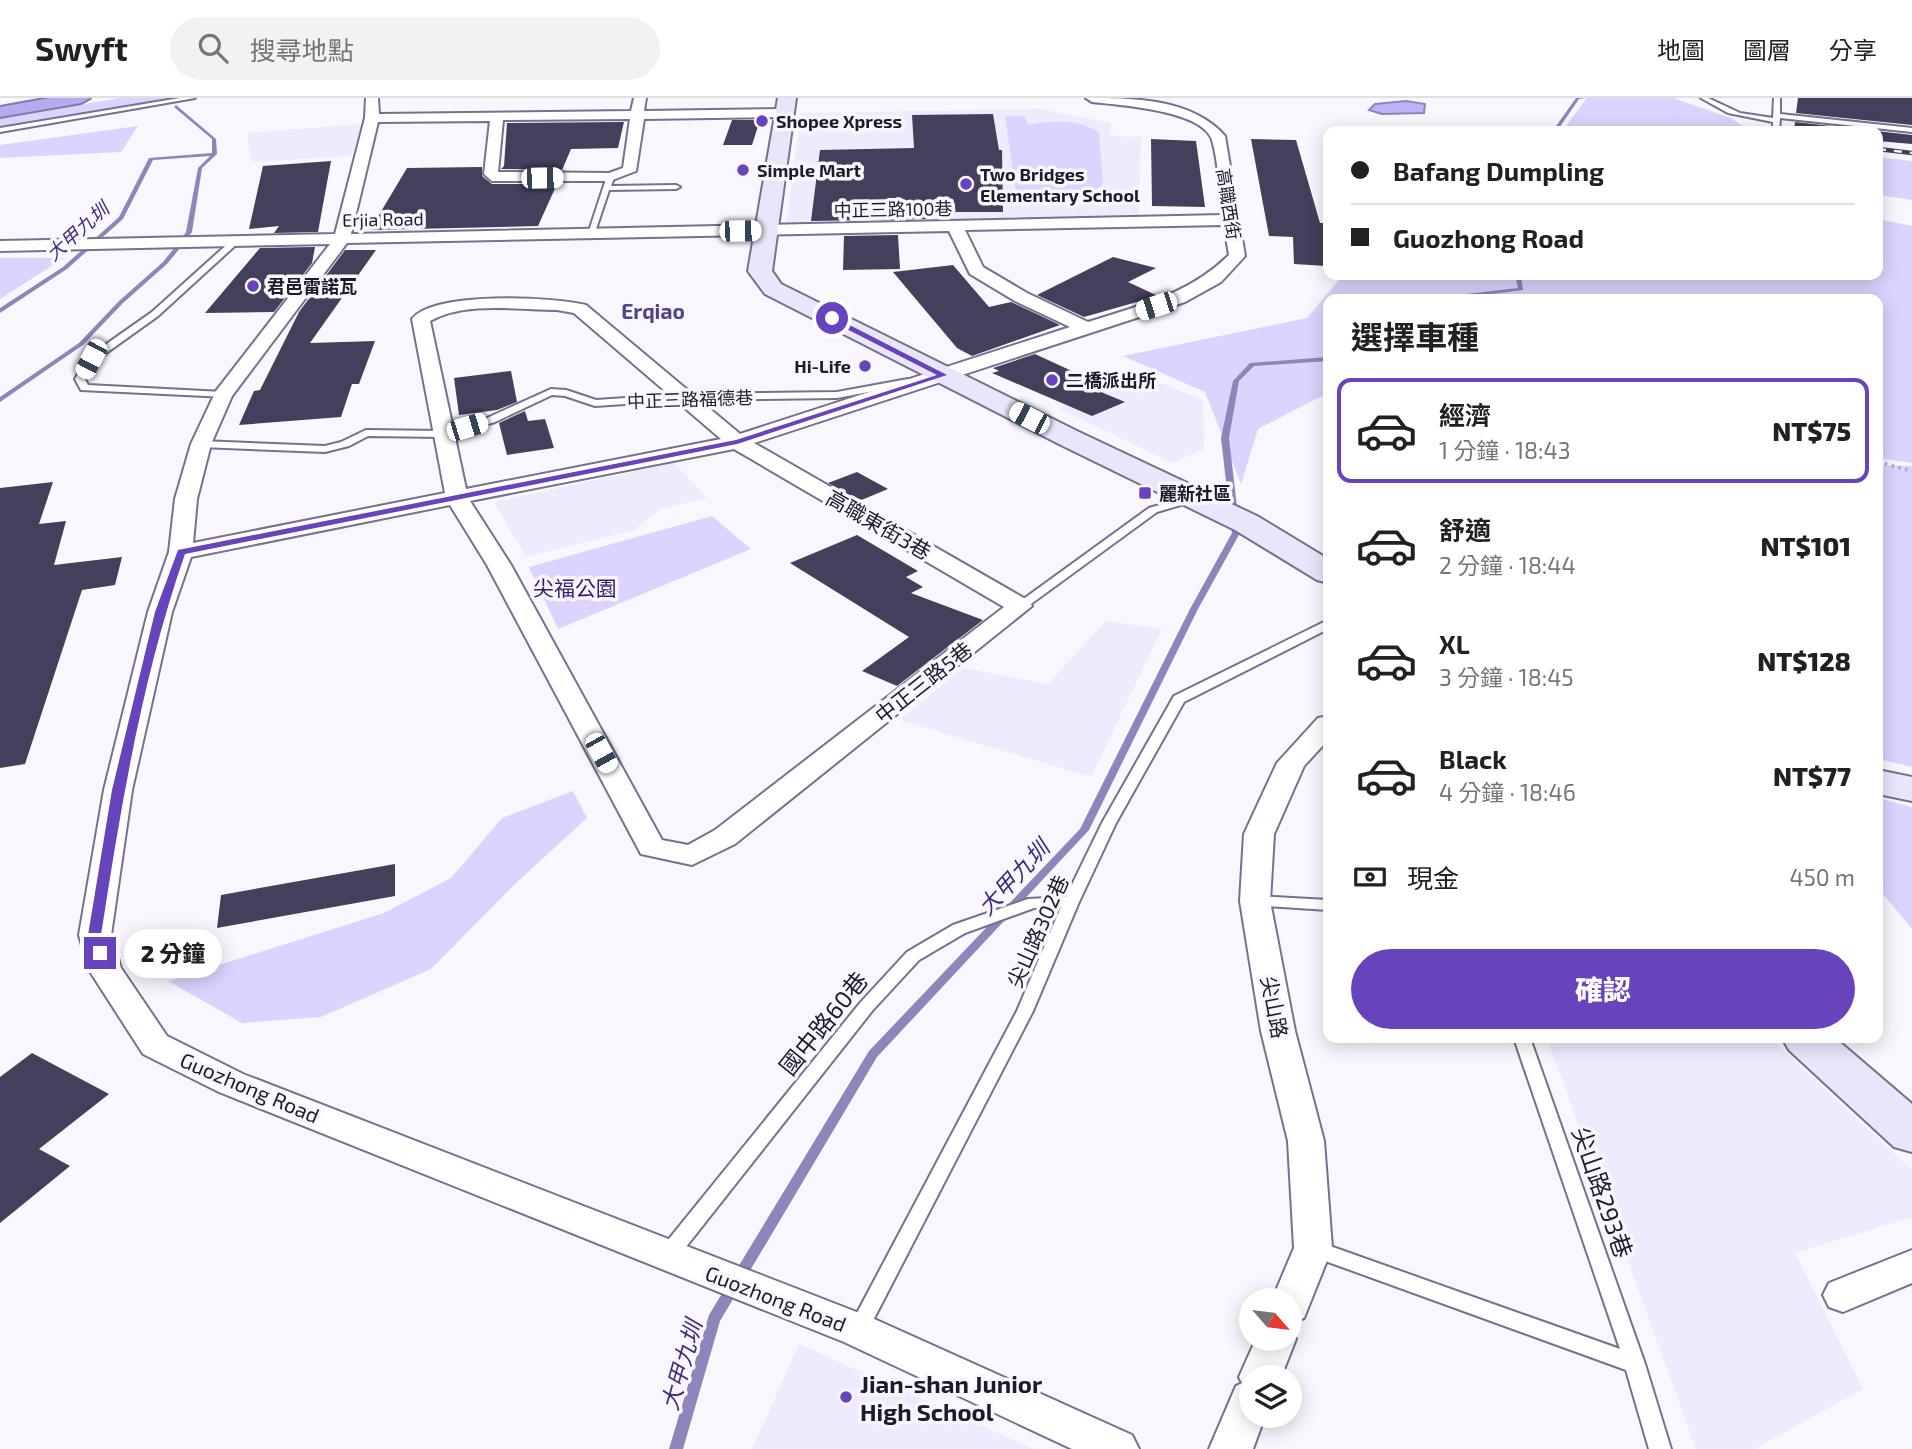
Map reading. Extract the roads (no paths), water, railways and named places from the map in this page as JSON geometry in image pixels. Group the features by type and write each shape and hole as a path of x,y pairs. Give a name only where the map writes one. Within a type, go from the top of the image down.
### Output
{"highway":[{"path":"0,101 18,98"},
{"path":"0,113 81,98"}],"street":[{"path":"497,117 491,174 497,178 608,182 629,171 635,156 636,115 640,98"},
{"name":"高職西街","path":"181,552 737,442 1179,298 1215,278 1237,256 1218,136 1205,122 1173,110 1092,98"},
{"path":"372,108 497,117 636,115 786,105 760,271 773,289 1234,518 1323,570"},
{"name":"Guozhong Road","path":"372,108 341,240 223,396 201,443 186,499 181,552 160,612 118,790 94,935 105,970 155,1045 231,1083 858,1330 1117,1449"},
{"name":"中正三路100巷","path":"766,231 1231,220"},
{"path":"955,227 976,270 1021,297 1086,328"},
{"name":"Erjia Road","path":"0,246 766,231"},
{"name":"高職東街3巷","path":"444,434 421,319 428,313 455,307 557,305 580,309 737,442 1020,606"},
{"path":"444,434 457,499"},
{"name":"中正三路5巷","path":"457,499 499,565 651,847 692,855 724,837 1020,606"},
{"name":"尖山路","path":"1297,1288 1313,1248 1306,1141 1278,1031 1255,901 1259,834 1292,763 1323,729"},
{"path":"1883,783 1912,789"},
{"path":"1811,1043 1912,1133"},
{"path":"1843,1295 1912,1266"},
{"path":"1231,1449 1239,1428"}],"lane":[{"path":"0,130 192,98"},
{"path":"1704,98 1720,110 1735,116 1867,126"},
{"path":"1776,126 1777,98"},
{"path":"1883,127 1912,130"},
{"path":"590,234 608,182 676,187"},
{"path":"223,396 84,388 80,379 91,359 155,314 235,242"},
{"name":"中正三路福德巷","path":"201,443 325,449 345,444 366,433 444,434 491,419 551,392 566,393 595,402 686,397 837,395 944,375"},
{"name":"中正三路5巷","path":"1020,606 1153,510 1194,498"},
{"name":"尖山路302巷","path":"858,1330 1025,1011 1071,902 1109,823 1179,699 1323,627"},
{"path":"1255,901 1323,905"},
{"name":"國中路60巷","path":"667,1256 866,1007 913,956 959,929 1033,903 1071,902"},
{"name":"尖山路293巷","path":"1524,1043 1635,1364 1660,1449"},
{"path":"1313,1248 1635,1364"}],"waterway":[{"name":"大甲九圳","path":"1558,126 1578,98 1583,98"},
{"name":"大甲九圳","path":"176,106 214,139 215,154"},
{"name":"大甲九圳","path":"0,311 65,268 121,218 151,159 215,154"},
{"path":"185,238 189,232 200,168 215,154"},
{"path":"0,400 81,344 121,302 165,263 177,248"},
{"name":"大甲九圳","path":"1480,294 1521,289 1519,280"},
{"name":"大甲九圳","path":"676,1449 714,1319 873,1054 1084,830 1194,609 1236,533 1225,438 1236,381 1252,364 1323,359"}],"railway":[{"path":"1883,150 1912,153"}],"place":[{"name":"Shopee Xpress","path":"762,121"},
{"name":"Simple Mart","path":"743,170"},
{"name":"Two Bridges Elementary School","path":"966,184"},
{"name":"君邑雷諾瓦","path":"253,286"},
{"name":"Hi-Life","path":"865,366"},
{"name":"二橋派出所","path":"1052,380"},
{"name":"麗新社區","path":"1145,493"},
{"name":"Jian-shan Junior High School","path":"846,1397"}],"district":[{"name":"Erqiao","path":"653,310"}],"park label":[{"name":"尖福公園","path":"575,587"}]}
